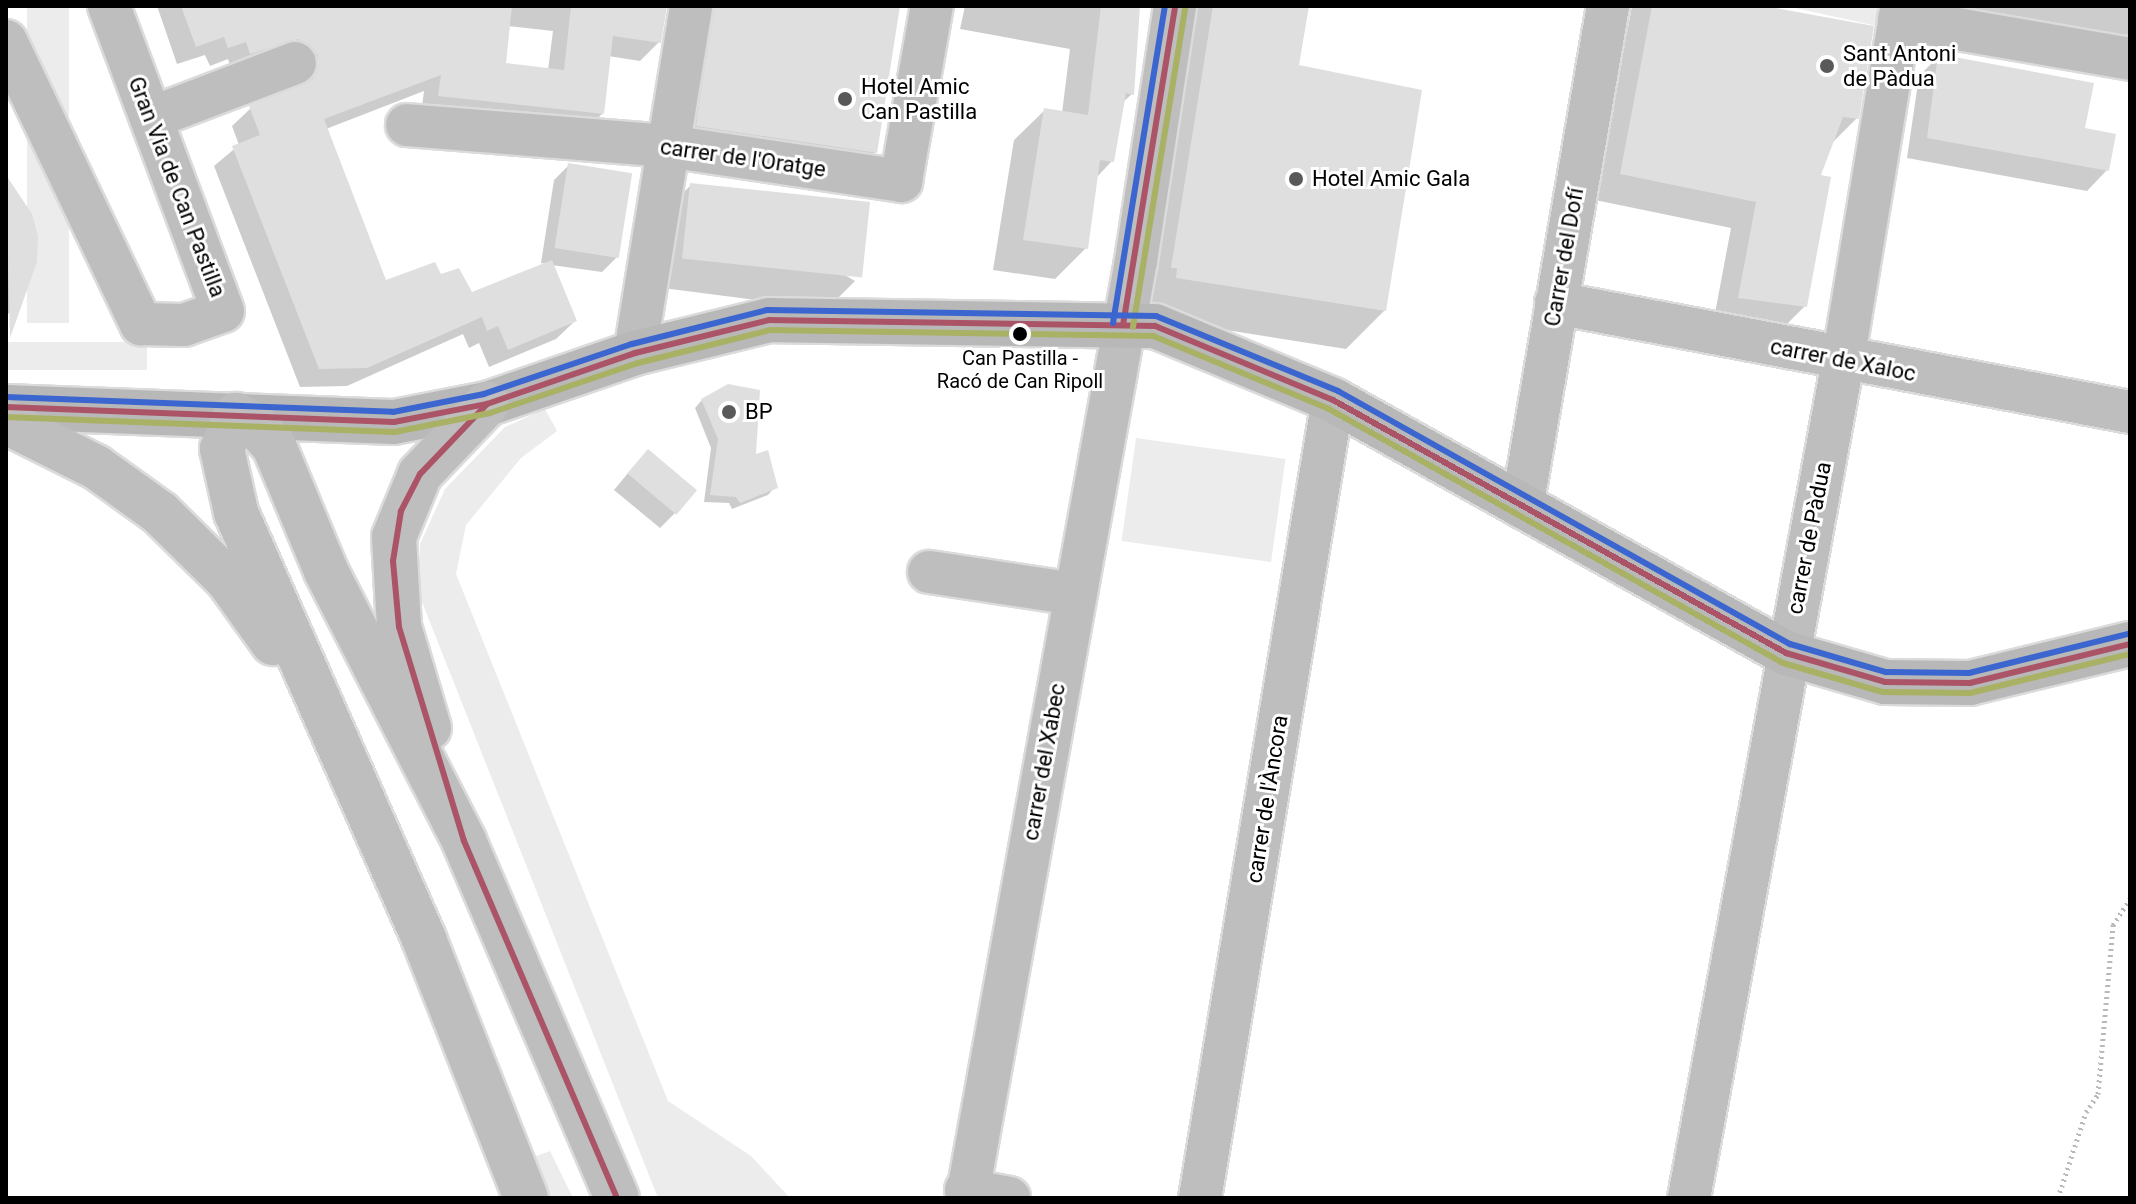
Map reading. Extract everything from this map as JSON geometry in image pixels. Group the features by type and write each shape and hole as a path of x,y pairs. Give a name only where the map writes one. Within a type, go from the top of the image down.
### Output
{"highway":[{"path":"464,841 399,627 394,537 410,490 448,441 487,404"},
{"path":"526,1198 468,1043 225,482 222,449 236,415 255,425 274,446 326,571 464,841 617,1198"},
{"path":"6,422 130,488 227,579 256,613 361,798"}],"street":[{"name":"Gran Via de Can Pastilla","path":"6,41 141,324 184,325 223,311 109,6"},
{"path":"635,353 691,6"},
{"name":"carrer de l'Oratge","path":"407,125 668,146 901,181 932,6"},
{"path":"1123,325 1175,6"},
{"name":"Carrer del Dofí","path":"1522,507 1608,6"},
{"path":"1901,13 2130,59"},
{"name":"carrer de Pàdua","path":"1689,1198 1786,653 1843,361 1901,13"},
{"path":"151,118 295,63"},
{"name":"carrer de Xaloc","path":"1556,303 1843,361 2130,412"},
{"path":"6,407 394,422 487,404 635,353 769,320 1155,326 1333,400 1786,653 1885,682 1970,683 2130,644"},
{"name":"carrer del Xabec","path":"967,1194 1123,325"},
{"name":"carrer de l'Àncora","path":"1200,1198 1333,400"},
{"path":"929,572 1075,594"},
{"path":"967,1194 1009,1198"}],"path":[{"path":"2058,1198 2086,1112 2098,1094 2113,925 2130,899"}],"shaded area":[{"path":"27,6 69,6 69,323 27,323"},
{"path":"1786,6 1902,6 1877,26"},
{"path":"6,342 147,342 147,370 6,370"},
{"path":"545,409 557,431 521,458 466,525 456,574 668,1101 751,1156 790,1198 658,1198 418,592 420,544 445,489 505,427"},
{"path":"1136,438 1286,459 1271,562 1122,541"},
{"path":"550,1151 573,1198 548,1198 531,1158"}],"building":[{"path":"181,6 512,6 506,63 564,70 571,6 667,6 661,43 613,36 604,114 438,96 441,75 324,119 386,280 435,262 441,274 459,268 472,292 552,260 577,321 508,350 498,326 487,331 482,317 367,368 319,369 232,146 260,135 249,106 313,79 318,55 298,39 250,54 246,42 228,48 224,37 196,47"},
{"path":"714,6 900,6 877,153 696,126"},
{"path":"1101,6 1140,6 1134,95 1126,93 1114,162 1100,160 1088,249 1023,240 1044,108 1088,115"},
{"name":"Hotel Amic Gala","path":"1213,6 1309,6 1299,65 1422,90 1386,311 1176,278 1177,268 1171,268"},
{"path":"1652,6 1765,6 1874,26 1859,119 1843,117 1821,175 1831,177 1807,307 1738,298 1756,202 1620,174"},
{"path":"1938,54 2094,83 2085,128 2116,134 2109,171 1927,138"},
{"path":"568,163 632,173 619,258 555,248"},
{"path":"6,175 32,214 38,236 37,262 10,338"},
{"path":"690,183 870,202 862,278 682,259"},
{"path":"728,384 760,390 756,454 768,450 778,488 740,503 736,497 710,495 718,439 701,399"},
{"path":"648,449 697,490 676,515 627,474"}],"transit line":[{"path":"1113,323 1165,6"},
{"path":"1123,325 1175,6"},
{"path":"1133,327 1185,8"},
{"path":"6,397 393,412 484,394 632,344 767,310 1156,316 1338,391 1790,644 1886,672 1969,673 2128,634"},
{"path":"6,407 394,422 487,404 635,353 769,320 1155,326 1333,400 1786,653 1885,682 1970,683 2130,644"},
{"path":"6,417 395,432 490,413 638,363 770,330 1153,336 1329,409 1783,663 1883,692 1970,693 2130,654"},
{"path":"487,404 420,474 401,511 393,561 399,627 464,841 617,1198"}],"place":[{"name":"Sant Antoni de Pàdua","path":"1827,66"},
{"name":"Hotel Amic Can Pastilla","path":"845,99"},
{"name":"Hotel Amic Gala","path":"1296,179"},
{"name":"Can Pastilla - Racó de Can Ripoll","path":"1020,334"},
{"name":"BP","path":"729,412"}]}
